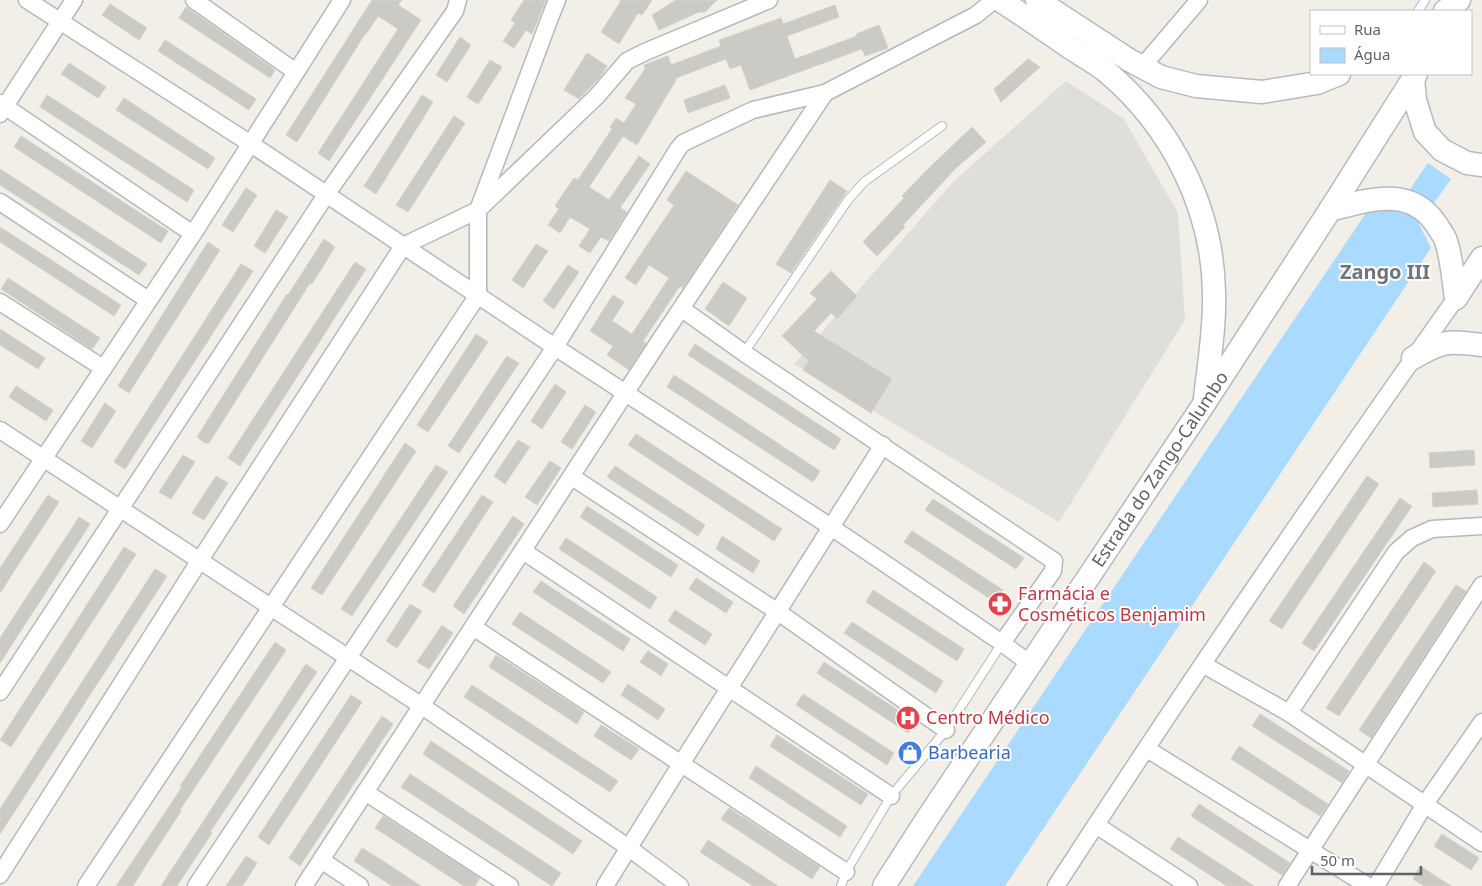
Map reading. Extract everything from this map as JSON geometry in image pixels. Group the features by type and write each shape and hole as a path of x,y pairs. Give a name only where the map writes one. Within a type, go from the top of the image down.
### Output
{"main road":[{"path":"1000,0 1105,71 1136,98 1161,130 1179,159 1197,200 1211,250 1214,292 1213,332 1204,404"},
{"path":"1037,0 1142,67 1161,76 1196,86 1262,92 1317,83 1337,75"},
{"path":"1446,10 1459,0"},
{"path":"1415,76 1415,100 1425,132 1442,150 1468,163 1482,165"},
{"name":"Estrada do Zango-Calumbo","path":"884,886 1204,404 1415,76"},
{"path":"1330,210 1374,199 1394,198 1413,204 1429,214 1446,239 1456,298"},
{"path":"1446,239 1482,257 1456,298"},
{"path":"1413,358 1433,346 1452,342 1482,346"}],"street":[{"path":"27,0 251,144 555,347 831,527 1030,664"},
{"path":"74,0 2,108 193,234"},
{"path":"194,0 296,72"},
{"path":"0,524 193,234 342,0"},
{"path":"0,692 326,195 455,11 458,0"},
{"path":"86,886 478,295 478,210 558,0"},
{"path":"0,875 200,560 403,246 478,210 597,96 628,61 645,52 769,0"},
{"path":"196,886 555,347 673,156 684,144 753,110 825,93 976,15 994,0"},
{"path":"1142,67 1199,0"},
{"path":"304,886 473,626 825,93"},
{"path":"0,202 148,300"},
{"path":"1056,886 1360,433 1456,298"},
{"path":"0,302 103,368"},
{"path":"682,309 744,353 1054,561 1053,571 1002,643"},
{"path":"0,430 422,706 629,848 680,886"},
{"path":"605,886 883,446"},
{"path":"572,476 778,612 946,730"},
{"path":"1289,713 1396,552 1412,538 1432,529 1482,526"},
{"path":"523,551 892,796"},
{"path":"1287,886 1482,586"},
{"path":"473,626 681,764 844,879"},
{"path":"1204,664 1289,713 1482,843"},
{"path":"1376,886 1425,804 1482,722"},
{"path":"1147,749 1368,886"},
{"path":"365,792 510,886"},
{"path":"1096,825 1189,886"},
{"path":"321,860 360,886"}],"lane":[{"path":"744,353 848,200 864,182 942,126"},
{"path":"844,879 892,796 946,730 1002,643"}],"shaded area":[{"path":"1066,81 1124,119 1178,213 1185,320 1059,522 794,364 952,183"}],"water":[{"path":"1428,163 1451,179 1419,224 1431,248 1005,886 913,886 1370,207 1397,208"}],"building":[{"path":"372,0 402,0 398,5 421,20 329,161 318,153 398,29 378,16 297,142 286,135"},
{"path":"524,0 546,0 532,34 526,30 514,48 503,41 515,23 511,20"},
{"path":"619,0 652,0 642,15 638,13 619,44 601,32 621,1"},
{"path":"676,0 717,0 705,12 699,12 659,30 652,15"},
{"path":"110,4 147,28 139,40 102,15"},
{"path":"835,5 839,17 787,36 795,59 857,36 856,34 879,25 888,48 865,56 862,49 750,90 741,65 730,69 726,59 676,78 637,145 623,136 589,187 609,200 639,156 650,164 620,208 627,212 609,241 601,237 590,253 579,246 590,229 570,217 560,233 548,225 559,209 555,206 574,178 578,180 612,129 610,127 616,118 624,123 636,104 625,98 645,69 644,65 668,56 671,65 721,46 719,40 781,18 783,24"},
{"path":"186,7 275,70 270,78 179,18"},
{"path":"460,37 471,45 447,82 436,75"},
{"path":"165,40 256,99 249,110 158,51"},
{"path":"587,53 607,66 600,77 579,99 564,90"},
{"path":"1028,59 1040,67 1001,102 994,89"},
{"path":"490,60 502,67 478,104 467,97"},
{"path":"69,63 106,87 98,98 61,74"},
{"path":"725,85 730,98 688,113 684,100"},
{"path":"47,95 194,190 187,202 40,107"},
{"path":"422,95 433,102 376,194 364,186"},
{"path":"124,98 215,158 208,169 116,110"},
{"path":"454,116 465,123 408,212 396,205"},
{"path":"972,127 986,142 956,168 877,256 863,242 904,198 902,196"},
{"path":"21,136 168,231 161,243 14,147"},
{"path":"0,169 147,264 139,275 0,185"},
{"path":"686,171 738,205 683,288 680,286 643,341 646,343 629,370 607,355 613,346 590,331 613,295 624,302 612,321 632,334 669,278 649,265 636,285 625,278 674,205 667,200"},
{"path":"830,180 847,191 791,273 776,264"},
{"path":"246,188 257,195 233,232 222,225"},
{"path":"276,210 288,217 265,253 254,246"},
{"path":"0,227 121,305 114,316 0,242"},
{"path":"324,239 335,247 312,284 310,283 209,443 205,443 197,437"},
{"path":"208,242 220,250 129,393 118,386"},
{"path":"536,244 548,251 523,288 512,280"},
{"path":"355,262 366,269 240,466 228,458"},
{"path":"241,264 253,271 125,469 114,462"},
{"path":"568,265 579,272 554,309 543,301"},
{"path":"831,271 857,296 837,319 831,313 814,331 892,379 871,413 803,370 809,361 782,336 817,299 810,293"},
{"path":"8,278 100,338 92,349 1,289"},
{"path":"723,282 747,298 729,326 705,309"},
{"path":"0,329 45,358 38,369 0,345"},
{"path":"476,334 488,342 428,432 417,425"},
{"path":"695,344 841,439 834,450 688,355"},
{"path":"507,356 519,363 459,453 448,446"},
{"path":"674,375 820,471 813,482 667,387"},
{"path":"555,384 566,392 542,429 531,421"},
{"path":"16,386 53,410 46,421 9,397"},
{"path":"105,403 116,411 92,448 81,441"},
{"path":"585,405 596,412 572,449 561,442"},
{"path":"636,434 782,529 774,541 628,445"},
{"path":"518,440 530,447 505,484 494,476"},
{"path":"405,443 416,451 322,595 311,588"},
{"path":"1474,450 1475,465 1430,468 1429,453"},
{"path":"183,455 195,462 171,499 159,492"},
{"path":"550,461 561,468 537,505 525,497"},
{"path":"436,465 448,472 352,616 341,609"},
{"path":"615,466 705,525 698,536 607,477"},
{"path":"216,476 228,483 204,520 192,513"},
{"path":"1367,476 1379,484 1282,629 1269,621"},
{"path":"1477,490 1478,504 1433,507 1432,493"},
{"path":"48,495 59,502 0,593 0,568"},
{"path":"482,495 493,502 434,593 422,585"},
{"path":"1400,498 1412,506 1314,651 1302,643"},
{"path":"933,499 1024,558 1016,569 925,510"},
{"path":"587,506 678,565 671,577 580,517"},
{"path":"513,516 524,524 464,614 453,606"},
{"path":"79,517 90,524 0,663 0,638"},
{"path":"912,531 1003,590 995,602 904,542"},
{"path":"722,536 760,561 753,573 716,549"},
{"path":"566,538 657,597 650,609 559,549"},
{"path":"124,547 136,554 11,747 0,740"},
{"path":"1424,562 1436,571 1339,716 1326,708"},
{"path":"155,569 167,576 0,834 0,809"},
{"path":"696,578 733,602 726,613 689,589"},
{"path":"541,581 630,639 623,651 533,592"},
{"path":"1456,585 1466,591 1371,738 1359,730"},
{"path":"873,590 964,649 957,661 866,602"},
{"path":"410,604 422,611 397,648 386,641"},
{"path":"675,610 712,634 705,645 668,621"},
{"path":"520,612 611,672 603,683 512,624"},
{"path":"852,622 943,681 936,693 844,633"},
{"path":"442,625 453,633 429,669 417,662"},
{"path":"275,642 286,650 180,810 133,886 116,886 182,787 180,786"},
{"path":"648,651 668,664 661,676 640,662"},
{"path":"496,655 584,712 577,724 489,667"},
{"path":"824,662 915,721 908,733 817,673"},
{"path":"306,664 317,672 210,832 212,833 177,886 161,886"},
{"path":"628,684 665,709 658,720 621,695"},
{"path":"472,685 618,781 610,792 464,697"},
{"path":"803,694 894,753 887,765 796,705"},
{"path":"351,695 362,702 269,845 258,837"},
{"path":"1260,714 1349,771 1342,783 1252,726"},
{"path":"382,716 393,724 300,866 289,858"},
{"path":"601,725 639,749 631,760 594,736"},
{"path":"777,735 868,794 861,805 770,746"},
{"path":"431,741 582,841 573,854 423,754"},
{"path":"1239,746 1328,804 1320,816 1231,759"},
{"path":"756,766 847,826 840,837 749,778"},
{"path":"410,774 561,873 552,886 401,787"},
{"path":"1199,804 1290,863 1282,875 1191,816"},
{"path":"729,808 820,867 812,879 721,819"},
{"path":"383,816 480,878 475,886 464,886 375,828"},
{"path":"1442,834 1479,858 1471,870 1434,846"},
{"path":"1178,837 1254,886 1227,886 1170,849"},
{"path":"708,840 778,886 753,886 700,852"},
{"path":"362,848 421,886 392,886 354,861"},
{"path":"246,856 257,863 245,882 242,886 226,886"},
{"path":"1420,866 1451,886 1424,886 1413,879"}],"place":[{"name":"Farmácia e Cosméticos Benjamim","path":"1000,604"},
{"name":"Centro Médico","path":"908,718"},
{"name":"Barbearia","path":"910,753"}],"district":[{"name":"Zango III","path":"1385,272"}]}
